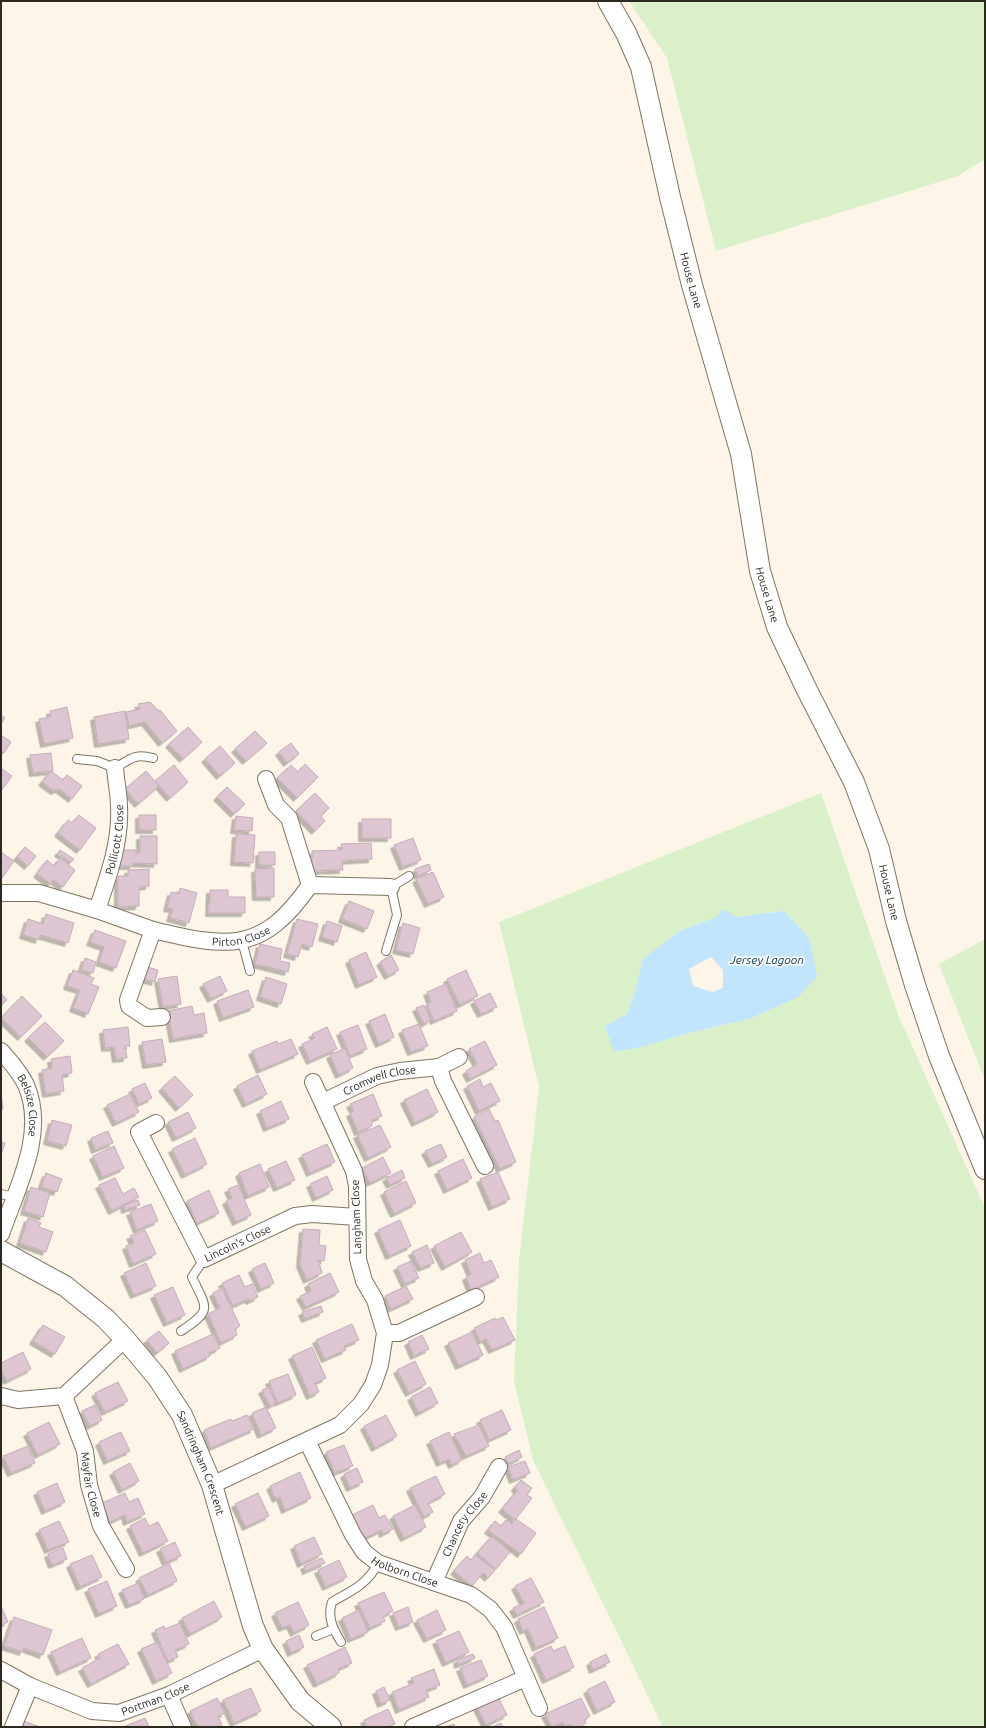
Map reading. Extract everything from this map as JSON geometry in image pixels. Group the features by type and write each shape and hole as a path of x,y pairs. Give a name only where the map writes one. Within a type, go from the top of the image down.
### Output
{"street":[{"name":"House Lane","path":"608,1 626,34 641,67 670,197 690,277 741,454 760,572 777,627 854,782 879,849 896,921 915,985 939,1056 985,1169"},
{"name":"Pollicott Close","path":"97,910 111,866 118,835 119,808 114,768"},
{"path":"266,779 276,805 289,818 310,885 391,887"},
{"name":"Pirton Close","path":"1,893 39,893 97,910 153,930 198,941 220,943 242,941 265,932 282,920 295,907 310,885"},
{"path":"153,930 128,1000 129,1006 147,1018 162,1017"},
{"name":"Belsize Close","path":"1,1051 16,1067 26,1085 34,1119 34,1138 8,1196 1,1234"},
{"name":"Cromwell Close","path":"323,1102 377,1076 400,1071 439,1067 459,1057"},
{"path":"439,1067 443,1081 485,1166"},
{"name":"Langham Close","path":"212,1485 340,1425 362,1404 373,1385 380,1365 384,1333 375,1300 364,1281 358,1259 357,1186 354,1171 313,1082"},
{"name":"Lincoln's Close","path":"156,1123 139,1132 204,1259 295,1216 312,1214 357,1217"},
{"name":"Sandringham Crescent","path":"1,1251 65,1286 106,1319 157,1377 182,1415 212,1485 253,1626 263,1649 300,1701 331,1727"},
{"path":"384,1333 400,1333 476,1297"},
{"path":"1,1396 18,1400 64,1396 125,1339"},
{"name":"Mayfair Close","path":"64,1396 85,1451 89,1485 101,1526 126,1569"},
{"name":"Holborn Close","path":"307,1441 353,1535 364,1552 378,1563 471,1595 490,1609 504,1627 539,1708"},
{"name":"Chancery Close","path":"434,1582 461,1521 482,1497 499,1467"},
{"name":"Portman Close","path":"1,1670 30,1686 92,1711 119,1713 169,1695 263,1649"},
{"path":"413,1727 526,1678"},
{"path":"13,1727 30,1686"},
{"path":"169,1695 184,1727"}],"lane":[{"path":"77,759 97,761 114,768 133,756 140,755 153,758"},
{"path":"386,951 397,915 391,887 409,876"},
{"path":"242,941 250,971"},
{"path":"181,1331 200,1318 203,1312 204,1304 192,1277 204,1259"},
{"path":"342,1642 333,1629 329,1611 332,1602 362,1584 372,1575 378,1563"},
{"path":"316,1636 333,1629"}],"green space":[{"path":"629,1 985,1 985,159 958,176 716,251 667,58"},
{"path":"821,793 899,1017 985,1208 985,1727 663,1727 533,1460 514,1381 519,1261 539,1087 499,922","holes":["723,909 735,917 784,911 798,997 749,1019 692,1032 641,1047 615,1052 605,1026 627,1014 634,995 643,959 679,931 718,917"]},
{"path":"985,939 985,1080 939,964"}],"water":[{"name":"Jersey Lagoon","path":"723,909 736,917 784,911 809,938 817,976 798,997 749,1019 692,1032 641,1047 614,1052 605,1026 627,1014 634,995 643,959 679,931 717,917","holes":["711,957 723,970 723,988 712,992 693,986 689,969"]}],"building":[{"path":"150,702 159,711 160,710 177,731 162,743 145,722 129,726 126,712 140,709 138,704"},
{"path":"67,707 73,738 44,744 39,719 51,717 50,711"},
{"path":"125,711 129,739 98,744 94,717"},
{"path":"1,715 5,718 1,724"},
{"path":"188,727 202,742 183,759 169,744"},
{"path":"255,731 267,743 246,761 235,749"},
{"path":"1,735 11,742 4,753 1,752"},
{"path":"291,743 299,754 287,763 279,752"},
{"path":"220,746 235,763 220,776 205,759"},
{"path":"51,753 53,771 33,773 30,755"},
{"path":"305,764 318,777 297,798 277,778 291,765 298,772"},
{"path":"174,765 188,782 170,798 155,781"},
{"path":"1,768 12,776 1,791"},
{"path":"51,771 63,780 67,775 82,786 72,799 59,789 54,791 42,782"},
{"path":"146,771 159,786 138,804 125,789"},
{"path":"227,787 245,804 234,814 217,797"},
{"path":"315,793 329,808 321,816 325,821 315,831 296,811"},
{"path":"79,815 96,828 80,850 58,833 68,820 72,823"},
{"path":"139,815 156,815 156,830 139,830"},
{"path":"236,816 253,818 252,831 234,830"},
{"path":"362,819 391,819 391,838 362,838"},
{"path":"236,834 255,835 253,863 234,862"},
{"path":"140,836 157,836 157,864 133,863 133,866 120,866 120,850 136,850 136,853 140,853"},
{"path":"413,838 421,860 403,867 394,845"},
{"path":"371,843 372,859 342,861 343,870 312,871 312,851 342,850 341,844"},
{"path":"25,847 36,856 28,866 17,857"},
{"path":"60,850 74,859 71,862 58,853"},
{"path":"1,852 14,861 2,878 1,878"},
{"path":"259,852 275,852 275,865 259,865"},
{"path":"60,858 75,870 63,887 53,880 51,884 37,874 47,860 54,866"},
{"path":"429,864 431,870 418,876 415,869"},
{"path":"274,868 274,897 256,897 255,869"},
{"path":"149,869 149,886 139,887 139,906 118,907 118,876 128,876 128,870"},
{"path":"433,872 444,897 428,904 416,879"},
{"path":"180,888 197,893 189,923 170,918 173,909 167,908 171,892 179,894"},
{"path":"210,890 228,890 228,897 245,897 245,913 209,913"},
{"path":"349,901 374,911 367,929 342,919"},
{"path":"46,914 74,923 68,943 40,935 39,940 23,935 28,919 43,924"},
{"path":"297,919 318,924 312,947 302,944 298,957 287,954"},
{"path":"327,921 342,926 337,942 322,937"},
{"path":"403,923 420,928 413,954 396,950"},
{"path":"95,930 126,941 116,968 99,962 104,947 90,942"},
{"path":"260,944 282,949 280,961 290,963 288,972 255,964"},
{"path":"366,952 377,977 359,985 349,960"},
{"path":"391,955 399,970 388,976 380,962"},
{"path":"85,958 96,962 93,973 81,970"},
{"path":"147,967 158,970 155,982 144,979"},
{"path":"73,970 94,978 91,984 99,987 88,1014 73,1008 80,990 67,986"},
{"path":"466,970 478,996 460,1005 447,979"},
{"path":"177,976 181,1004 163,1007 158,979"},
{"path":"220,976 227,991 211,999 203,984"},
{"path":"266,977 287,984 281,1004 260,997"},
{"path":"446,984 457,1011 434,1021 427,1004 431,1002 427,992"},
{"path":"248,990 254,1007 223,1018 217,1001"},
{"path":"1,993 7,1000 1,1006"},
{"path":"490,993 497,1007 481,1014 474,1001"},
{"path":"22,996 42,1016 21,1037 1,1018"},
{"path":"424,1005 431,1020 424,1024 416,1008"},
{"path":"192,1006 194,1015 204,1013 207,1033 173,1039 168,1011"},
{"path":"385,1014 394,1037 379,1044 369,1021"},
{"path":"45,1022 64,1041 47,1057 28,1038"},
{"path":"419,1024 428,1046 411,1052 402,1030"},
{"path":"358,1025 367,1049 350,1056 340,1032"},
{"path":"128,1027 130,1046 125,1046 127,1058 116,1059 114,1047 105,1048 103,1030"},
{"path":"327,1027 337,1049 310,1061 302,1044 315,1038 312,1034"},
{"path":"162,1039 166,1062 146,1065 142,1042"},
{"path":"291,1039 298,1054 260,1070 252,1051 277,1041 278,1044"},
{"path":"485,1041 497,1065 470,1079 466,1071 477,1064 469,1049"},
{"path":"345,1048 353,1068 339,1075 330,1055"},
{"path":"70,1056 72,1073 62,1075 64,1091 46,1094 42,1070 52,1068 51,1059"},
{"path":"258,1075 267,1094 246,1104 237,1086"},
{"path":"175,1076 193,1095 179,1108 162,1088"},
{"path":"480,1079 483,1087 491,1083 500,1101 479,1111 467,1086"},
{"path":"145,1083 152,1098 139,1104 132,1089"},
{"path":"427,1089 438,1112 415,1123 404,1100"},
{"path":"1,1092 3,1109 1,1110"},
{"path":"130,1094 139,1112 116,1123 107,1105"},
{"path":"373,1094 382,1116 372,1120 372,1126 358,1132 350,1113 354,1111 350,1104"},
{"path":"281,1101 289,1119 267,1128 260,1111"},
{"path":"489,1109 495,1121 498,1120 516,1162 500,1169 474,1117"},
{"path":"188,1112 196,1128 176,1138 168,1122"},
{"path":"52,1120 72,1125 66,1146 47,1141"},
{"path":"380,1125 391,1147 368,1158 357,1135"},
{"path":"108,1131 113,1143 95,1150 91,1138"},
{"path":"195,1138 207,1164 185,1175 172,1149"},
{"path":"1,1142 5,1143 1,1155"},
{"path":"327,1144 335,1162 310,1173 302,1155"},
{"path":"441,1144 447,1157 432,1164 425,1151"},
{"path":"114,1146 124,1168 103,1177 93,1156"},
{"path":"383,1157 391,1173 370,1183 362,1168"},
{"path":"463,1159 472,1178 447,1190 438,1171"},
{"path":"286,1161 295,1180 277,1188 268,1169"},
{"path":"260,1164 269,1187 248,1196 239,1173"},
{"path":"402,1170 405,1178 390,1185 386,1178"},
{"path":"498,1172 510,1199 492,1207 480,1179"},
{"path":"46,1173 62,1179 57,1192 41,1187"},
{"path":"327,1176 333,1190 316,1198 310,1184"},
{"path":"115,1178 123,1194 134,1188 139,1197 112,1211 99,1185"},
{"path":"406,1181 416,1203 394,1214 384,1192"},
{"path":"238,1185 251,1215 236,1222 226,1201 232,1198 228,1189"},
{"path":"31,1187 50,1193 43,1217 24,1211"},
{"path":"209,1190 219,1213 197,1223 187,1201"},
{"path":"138,1200 140,1205 125,1210 124,1205"},
{"path":"151,1204 158,1221 137,1230 130,1212"},
{"path":"28,1218 41,1223 39,1227 53,1232 46,1252 20,1243"},
{"path":"400,1220 411,1246 389,1256 378,1230"},
{"path":"303,1229 320,1230 319,1245 326,1246 324,1261 318,1260 322,1273 307,1280 300,1264"},
{"path":"145,1230 156,1254 133,1264 126,1246 134,1243 130,1236"},
{"path":"461,1232 472,1252 445,1267 434,1246"},
{"path":"427,1245 434,1263 421,1268 412,1252"},
{"path":"480,1253 484,1263 491,1260 499,1277 471,1290 466,1277 471,1274 465,1260"},
{"path":"411,1261 419,1278 405,1284 397,1267"},
{"path":"146,1263 156,1286 134,1295 124,1273"},
{"path":"265,1263 274,1283 261,1289 252,1269"},
{"path":"330,1273 339,1292 306,1307 300,1296 311,1291 308,1284"},
{"path":"239,1275 245,1287 252,1284 258,1297 250,1301 248,1299 233,1306 222,1283"},
{"path":"406,1286 413,1299 391,1309 385,1296"},
{"path":"173,1287 185,1315 167,1323 154,1295"},
{"path":"222,1288 240,1326 235,1329 237,1335 221,1343 208,1314 220,1308 213,1293"},
{"path":"321,1306 323,1312 305,1319 302,1312"},
{"path":"503,1317 515,1340 492,1350 486,1339 480,1342 474,1328 495,1318 496,1320"},
{"path":"352,1324 359,1340 344,1346 346,1350 325,1359 316,1340"},
{"path":"43,1325 65,1337 55,1354 33,1341"},
{"path":"159,1331 169,1343 157,1353 147,1340"},
{"path":"472,1332 483,1355 459,1366 448,1343"},
{"path":"213,1334 220,1348 209,1353 210,1356 183,1369 175,1351"},
{"path":"422,1335 429,1349 414,1356 408,1342"},
{"path":"312,1347 326,1378 315,1383 319,1392 310,1396 292,1356"},
{"path":"23,1352 31,1369 7,1381 1,1369 1,1363"},
{"path":"415,1361 426,1384 409,1393 397,1370"},
{"path":"288,1374 296,1395 277,1403 269,1381"},
{"path":"118,1382 128,1401 105,1412 95,1393"},
{"path":"269,1387 276,1403 270,1406 262,1390"},
{"path":"430,1387 438,1403 419,1413 411,1397"},
{"path":"95,1405 102,1420 90,1426 82,1411"},
{"path":"266,1407 276,1428 261,1435 252,1413"},
{"path":"502,1410 511,1430 489,1440 480,1420"},
{"path":"247,1415 254,1429 211,1448 204,1430 231,1419 232,1421"},
{"path":"386,1415 397,1436 375,1448 364,1426"},
{"path":"49,1422 60,1444 38,1455 27,1433"},
{"path":"479,1425 489,1446 466,1456 454,1434"},
{"path":"121,1432 130,1451 107,1461 99,1442"},
{"path":"449,1432 462,1460 452,1465 449,1459 440,1463 430,1441"},
{"path":"344,1445 353,1466 335,1473 326,1452"},
{"path":"28,1446 35,1463 11,1473 3,1456"},
{"path":"519,1450 522,1457 509,1464 505,1457"},
{"path":"525,1461 530,1473 513,1480 508,1467"},
{"path":"130,1463 139,1481 122,1490 113,1472"},
{"path":"357,1468 363,1482 350,1488 344,1474"},
{"path":"300,1472 311,1498 285,1510 280,1497 276,1499 270,1486"},
{"path":"436,1476 445,1494 428,1503 433,1512 424,1517 410,1488"},
{"path":"521,1480 532,1488 527,1495 532,1498 515,1520 502,1509 517,1491 515,1487"},
{"path":"57,1483 65,1502 45,1511 37,1492"},
{"path":"125,1493 129,1502 138,1498 145,1514 127,1522 125,1515 110,1522 102,1503"},
{"path":"258,1493 269,1516 246,1527 235,1504"},
{"path":"373,1505 379,1518 385,1515 393,1529 383,1534 382,1530 361,1540 350,1516"},
{"path":"415,1505 426,1527 404,1538 393,1516"},
{"path":"145,1518 149,1526 158,1522 168,1541 143,1553 130,1526"},
{"path":"516,1519 536,1533 521,1554 488,1530 495,1521 501,1526 506,1520 512,1524"},
{"path":"59,1521 69,1542 48,1550 39,1530"},
{"path":"492,1536 510,1552 496,1569 477,1553"},
{"path":"314,1537 322,1554 301,1564 294,1546"},
{"path":"175,1542 181,1556 166,1562 160,1549"},
{"path":"63,1548 67,1559 52,1565 48,1554"},
{"path":"92,1555 102,1577 80,1587 70,1564"},
{"path":"475,1555 495,1570 488,1578 483,1573 472,1586 454,1571 467,1556 471,1560"},
{"path":"322,1558 325,1563 306,1571 304,1566"},
{"path":"339,1560 347,1577 326,1587 318,1570"},
{"path":"169,1563 177,1581 148,1595 139,1578"},
{"path":"531,1578 544,1602 517,1615 513,1608 524,1603 515,1586"},
{"path":"107,1581 117,1606 99,1614 88,1589"},
{"path":"138,1583 144,1599 129,1605 122,1590"},
{"path":"384,1592 393,1611 383,1616 385,1621 370,1628 358,1603"},
{"path":"214,1601 222,1617 190,1634 182,1618"},
{"path":"298,1602 309,1625 294,1633 290,1625 282,1628 275,1613"},
{"path":"1,1606 8,1622 1,1625"},
{"path":"408,1607 413,1622 399,1627 393,1613"},
{"path":"544,1607 558,1638 536,1648 528,1629 523,1631 518,1619"},
{"path":"359,1610 368,1632 351,1639 342,1618"},
{"path":"437,1610 446,1630 427,1639 417,1620"},
{"path":"14,1617 52,1630 43,1655 24,1648 23,1652 4,1646"},
{"path":"180,1623 189,1644 175,1650 178,1657 168,1661 155,1630 164,1626 165,1629"},
{"path":"459,1631 469,1652 446,1663 436,1641"},
{"path":"299,1635 304,1647 291,1653 286,1641"},
{"path":"82,1638 91,1658 60,1672 51,1652"},
{"path":"157,1642 172,1673 156,1681 141,1649"},
{"path":"118,1644 129,1664 91,1684 82,1668 100,1658 98,1654"},
{"path":"551,1646 553,1651 565,1646 574,1667 546,1680 534,1654"},
{"path":"345,1647 352,1663 338,1669 339,1673 317,1684 307,1665"},
{"path":"473,1654 475,1658 458,1665 457,1660"},
{"path":"606,1654 610,1662 593,1670 590,1662"},
{"path":"481,1660 488,1676 467,1685 460,1668"},
{"path":"434,1669 440,1685 426,1690 429,1697 399,1710 392,1692 414,1683 411,1678"},
{"path":"605,1681 615,1702 597,1711 587,1690"},
{"path":"384,1687 390,1700 381,1704 376,1691"},
{"path":"251,1688 261,1711 234,1723 223,1700"},
{"path":"498,1697 507,1715 486,1725 477,1707"},
{"path":"217,1698 225,1713 218,1716 222,1725 218,1727 198,1727 190,1711"},
{"path":"581,1698 590,1716 584,1720 586,1723 579,1727 572,1727 570,1724 565,1726 563,1722 552,1727 545,1714"},
{"path":"388,1709 395,1724 388,1727 367,1727 364,1720"},
{"path":"145,1718 149,1727 123,1727"},
{"path":"21,1720 40,1727 19,1727"},
{"path":"501,1723 503,1727 492,1727"},
{"path":"454,1724 455,1727 445,1727"}]}
